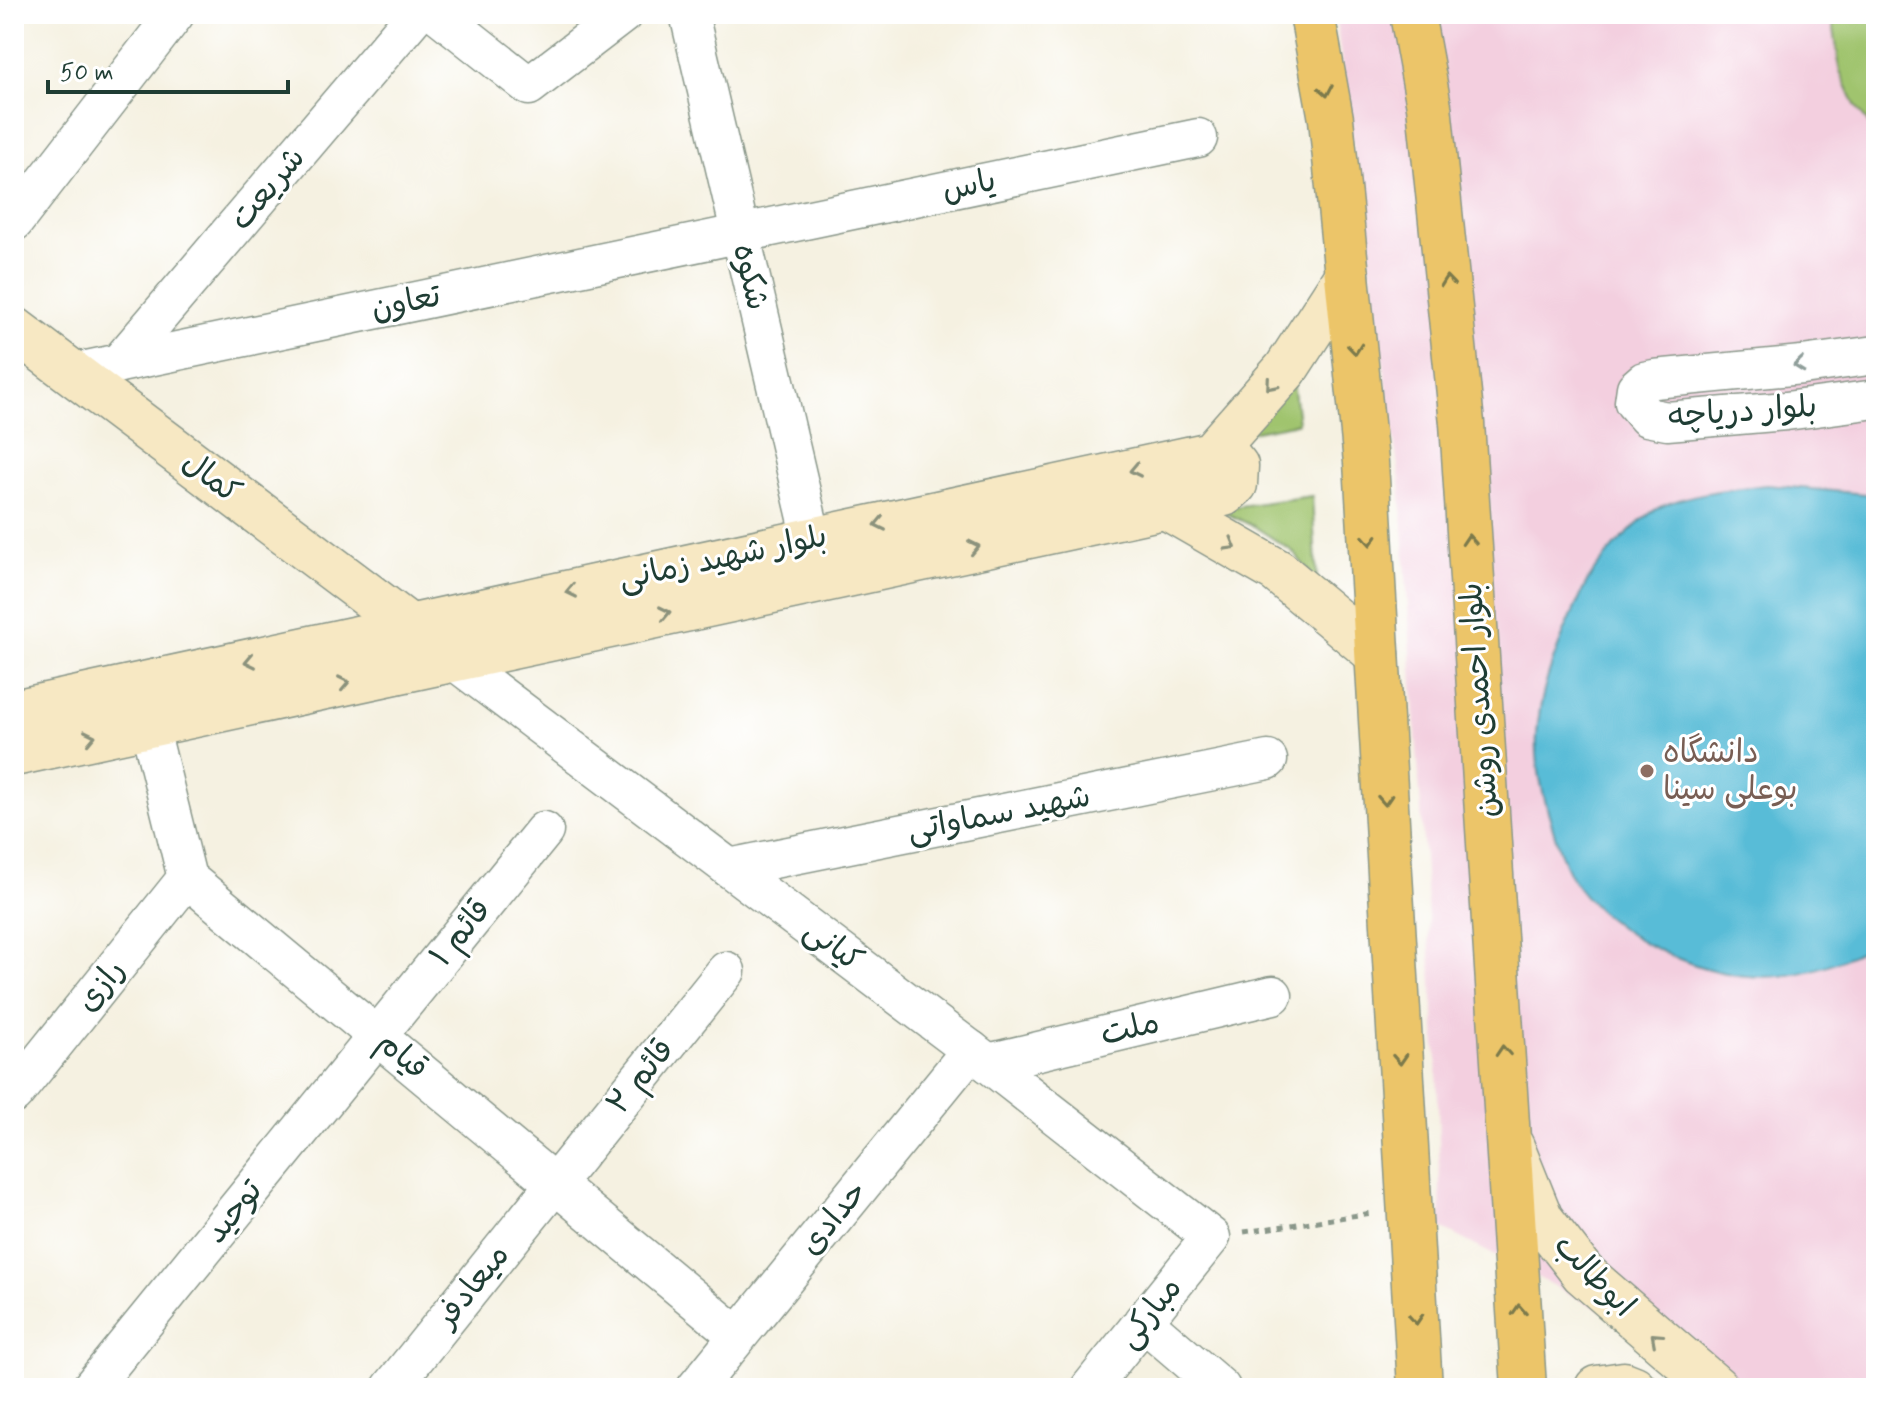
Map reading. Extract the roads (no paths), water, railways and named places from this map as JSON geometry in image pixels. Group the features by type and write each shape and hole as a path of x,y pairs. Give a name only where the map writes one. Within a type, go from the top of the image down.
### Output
{"highway":[{"path":"1312,14 1331,119 1366,462 1420,1388"},
{"name":"بلوار احمدی روشن","path":"1412,14 1429,106 1462,423 1524,1388"}],"main road":[{"path":"1211,454 1286,369 1347,275"},
{"name":"کمال","path":"14,329 409,626"},
{"name":"بلوار شهید زمانی","path":"14,712 1211,454 1227,455 1236,466 1235,484 1224,494 14,754"},
{"path":"1164,506 1277,571 1377,654"},
{"name":"ابوطالب","path":"1508,1139 1541,1219 1583,1273 1716,1388"},
{"path":"1597,1388 1624,1384 1634,1388"}],"street":[{"path":"14,222 175,14"},
{"name":"شریعت","path":"119,363 416,14"},
{"path":"438,14 529,86 623,14"},
{"name":"شکوه","path":"689,14 812,539"},
{"name":"یاس","path":"740,234 1198,138"},
{"name":"تعاون","path":"72,373 740,234"},
{"name":"بلوار دریاچه","path":"1876,355 1654,379 1644,381 1636,388 1634,402 1647,417 1667,421 1772,413 1876,399"},
{"name":"کیانی","path":"452,659 980,1056 1211,1237"},
{"path":"149,725 187,878"},
{"name":"شهید سماواتی","path":"729,868 1268,760"},
{"name":"قائم ۱","path":"378,1036 544,831"},
{"name":"قیام","path":"187,878 738,1336"},
{"name":"رازی","path":"14,1094 187,878"},
{"name":"قائم ۲","path":"555,1184 726,971"},
{"name":"ملت","path":"980,1056 1273,995"},
{"name":"توحید","path":"91,1388 378,1036"},
{"name":"حدادی","path":"696,1388 980,1056"},
{"name":"میعادفر","path":"391,1388 555,1184"},
{"name":"مبارکی","path":"1090,1388 1211,1237"},
{"path":"1143,1321 1221,1388"}],"water":[{"path":"1767,485 1876,495 1876,943 1827,966 1779,976 1755,977 1706,968 1664,953 1623,930 1587,899 1572,879 1558,844 1542,788 1537,746 1541,702 1556,653 1586,583 1608,554 1635,526 1660,507 1699,495"}],"place":[{"name":"دانشگاه بوعلی سینا","path":"1647,771"}]}
